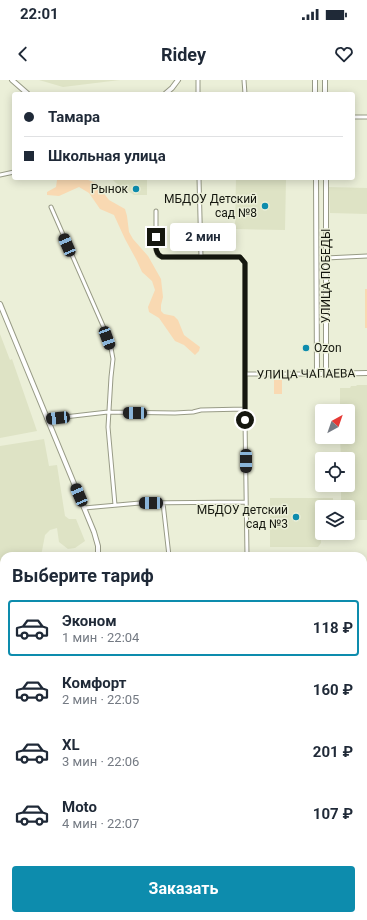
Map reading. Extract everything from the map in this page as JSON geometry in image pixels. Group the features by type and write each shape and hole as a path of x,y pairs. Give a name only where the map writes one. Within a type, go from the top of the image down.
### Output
{"street":[{"path":"12,80 26,92"},
{"path":"167,92 178,80"},
{"path":"198,80 198,92"},
{"path":"244,80 245,92"},
{"path":"315,80 315,92"},
{"path":"325,80 325,92"},
{"path":"355,117 367,117"},
{"path":"0,175 12,172"},
{"path":"199,180 201,257"},
{"name":"УЛИЦА ПОБЕДЫ","path":"316,180 317,374"},
{"name":"УЛИЦА ПОБЕДЫ","path":"326,180 326,374"},
{"path":"51,206 111,348 113,359 108,427 115,506"},
{"path":"156,211 156,250 158,255 162,257 240,257 245,263 247,552"},
{"path":"326,258 367,256"},
{"path":"0,304 94,532 98,552"},
{"name":"УЛИЦА ЧАПАЕВА","path":"246,374 367,373"},
{"path":"48,419 108,412 175,413 201,410 245,409"},
{"path":"84,508 140,503 246,502"},
{"path":"163,503 169,552"}],"shaded area":[{"path":"39,80 120,80 63,87"},
{"path":"57,180 88,180 96,183 109,200 125,209 129,232 133,239 148,256 161,279 163,297 161,311 164,314 174,316 178,320 184,335 200,347 199,351 195,355 184,345 175,341 159,318 149,312 148,307 155,290 152,281 142,272 114,215 100,209 89,193 79,187 59,196 47,195 47,192 56,187"},
{"name":"Рынок","path":"113,180 147,180 147,195 134,195"},
{"path":"236,180 286,180 285,230 235,229"},
{"path":"329,187 367,188 367,214 330,213"},
{"path":"365,289 367,289 367,328 365,328"},
{"path":"0,334 10,360 12,359 37,431 0,438"},
{"path":"274,380 282,380 282,394 274,394"},
{"path":"367,385 367,520 355,520 355,500 341,500 341,492 355,492 355,452 341,452 340,444 355,444 355,404 340,404 340,388 350,388 351,386"},
{"path":"44,439 49,466 57,465 65,516 69,519 76,519 85,541 75,548 68,549 59,542 57,528 50,530 45,535 42,552 0,552 0,446"},
{"name":"МБДОУ детский сад №3","path":"270,498 333,498 333,500 315,500 315,540 321,540 318,547 270,547"}],"place":[{"name":"Рынок","path":"136,189"},
{"name":"МБДОУ Детский сад №8","path":"265,206"},
{"name":"Ozon","path":"306,348"},
{"name":"МБДОУ детский сад №3","path":"296,517"}],"route":[{"path":"156,237 156,250 158,255 162,257 240,257 245,263 245,420"}]}
